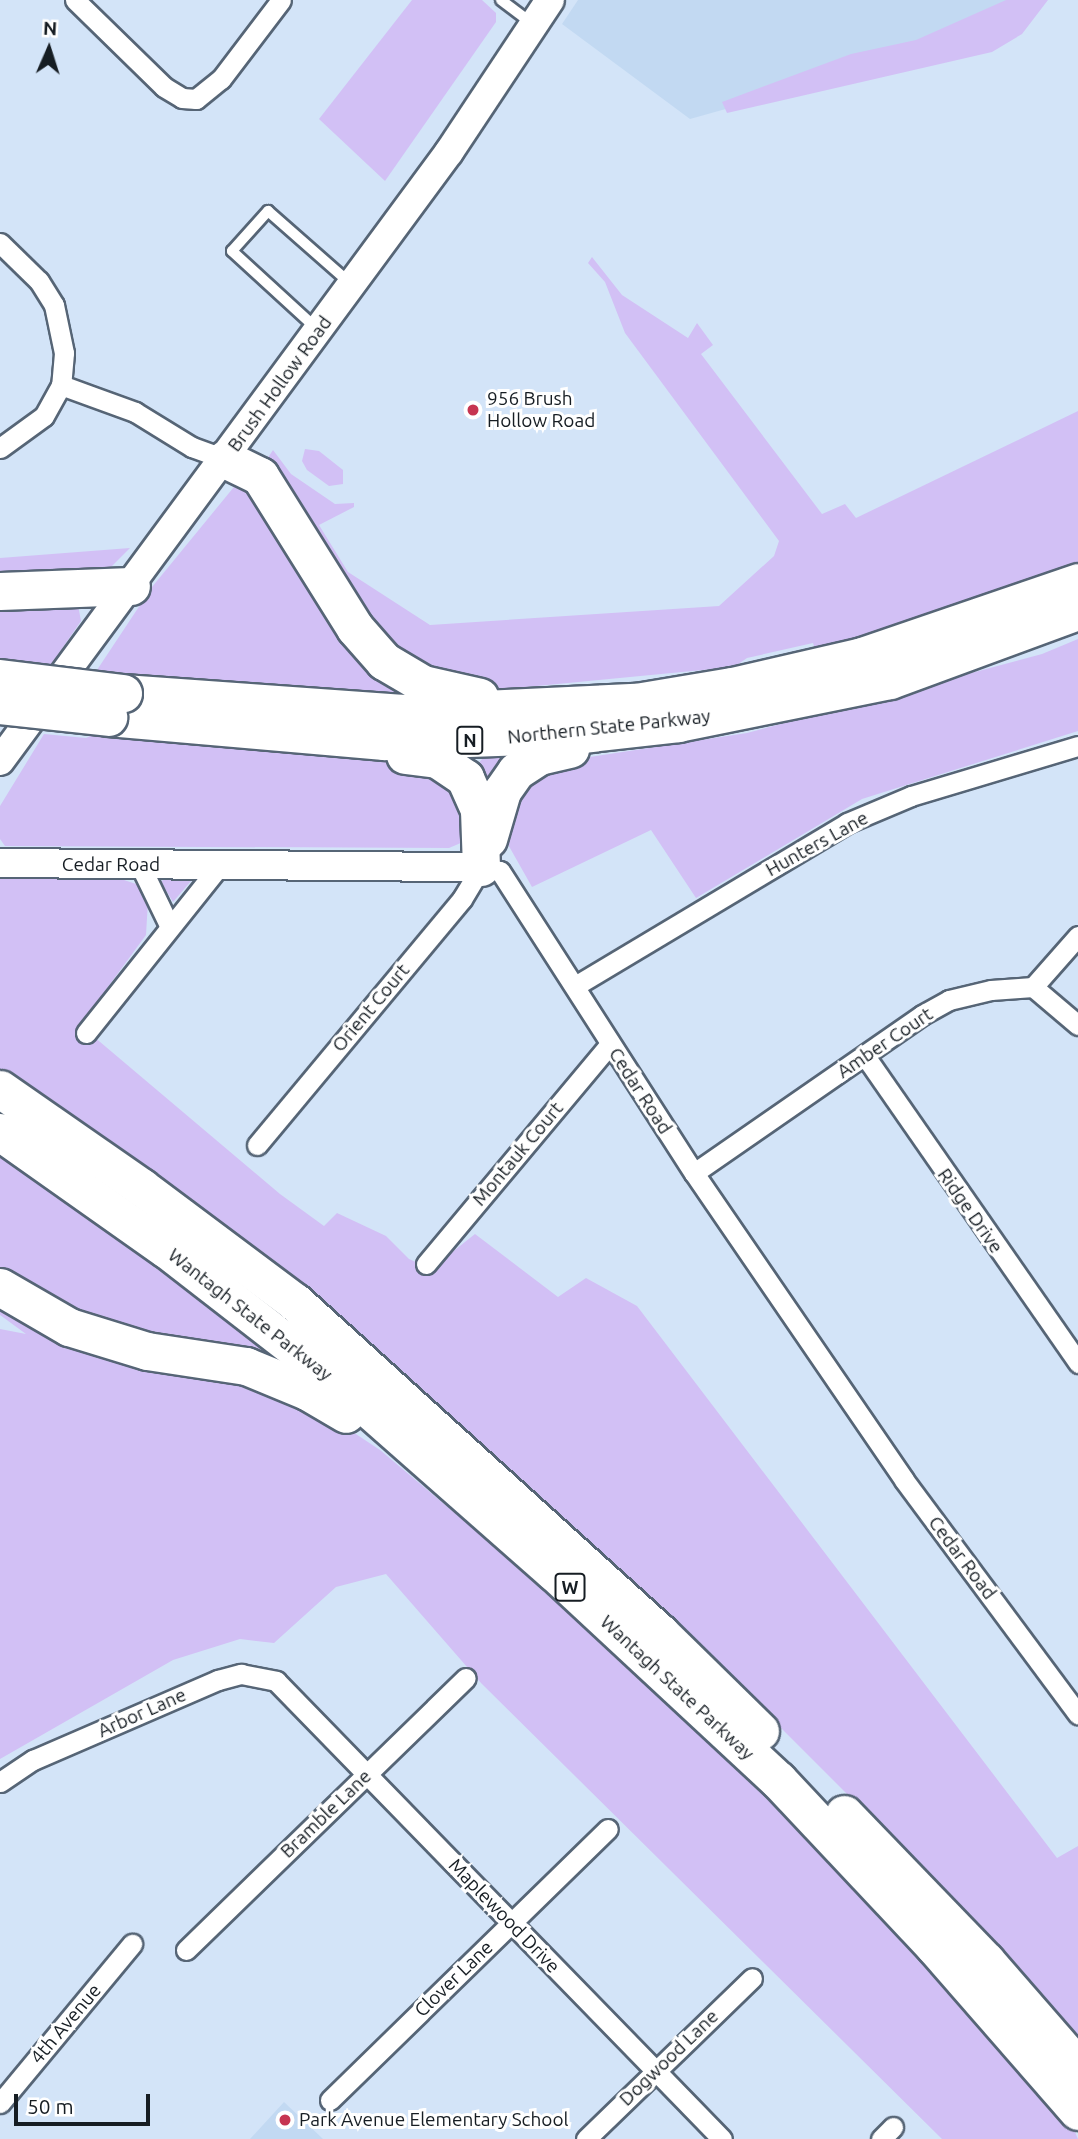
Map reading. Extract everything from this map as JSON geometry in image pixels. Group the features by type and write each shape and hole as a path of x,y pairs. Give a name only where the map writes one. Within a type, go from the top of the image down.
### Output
{"highway":[{"path":"225,459 260,476 355,628 396,670 423,684 461,695 591,706"},
{"name":"Northern State Parkway","path":"0,705 115,705 399,713 591,706 732,686 862,656 1078,582"},
{"path":"0,591 131,586"},
{"name":"Northern State Parkway","path":"0,678 115,705 261,733 384,741 485,740 678,723 890,680 1078,611"},
{"path":"481,867 502,791 526,762 551,752 591,748 678,723"},
{"path":"261,733 447,763 465,778 477,799 481,867"},
{"name":"Wantagh State Parkway","path":"0,1088 141,1187 295,1302 650,1624 919,1891 1078,2067"},
{"name":"Wantagh State Parkway","path":"0,1132 166,1249 336,1381 554,1572 778,1780 934,1946 1078,2110"},
{"path":"0,1287 69,1327 101,1339 246,1366 307,1391 342,1411 554,1572"}],"main road":[{"name":"Brush Hollow Road","path":"0,761 353,285 550,0"},
{"name":"Cedar Road","path":"3,862 481,867"}],"street":[{"path":"75,0 164,87 181,98 196,99 221,79 281,0"},
{"path":"0,243 39,281 54,305 64,353 61,385 44,416 0,448"},
{"path":"61,385 135,412 192,447 225,459"},
{"name":"Hunters Lane","path":"575,986 847,823 911,796 1078,746"},
{"path":"140,865 169,925"},
{"path":"86,1033 169,925 220,865"},
{"name":"Cedar Road","path":"481,867 500,871 509,878 610,1044 694,1173 904,1479 1078,1714"},
{"name":"Orient Court","path":"257,1145 462,899 481,867"},
{"path":"1078,936 1033,987 1078,1025"},
{"name":"Amber Court","path":"694,1173 949,1000 990,990 1033,987"},
{"name":"Montauk Court","path":"426,1264 610,1044"},
{"name":"Ridge Drive","path":"865,1056 1078,1363"},
{"name":"Arbor Lane","path":"0,1782 33,1760 218,1680 241,1674 275,1681 288,1693"},
{"name":"Bramble Lane","path":"186,1950 466,1678"},
{"name":"Maplewood Drive","path":"288,1693 722,2139"},
{"name":"Clover Lane","path":"330,2100 608,1829"},
{"name":"4th Avenue","path":"0,2103 132,1944"},
{"name":"Dogwood Lane","path":"586,2139 752,1978"}],"lane":[{"path":"501,0 534,24"},
{"path":"318,330 232,251 268,211 353,285"}],"shaded area":[{"path":"412,0 482,0 496,13 496,22 385,181 319,119"},
{"path":"578,0 1017,0 955,45 690,119 562,24"},
{"path":"1006,0 1048,0 1022,34 992,52 727,113 722,102 851,54 916,40"},
{"path":"592,257 622,295 688,338 697,323 713,345 701,354 822,514 845,504 856,518 1078,411 1078,566 817,655 813,643 747,658 734,667 495,690 400,661 268,471 267,459 273,450 291,474 335,504 354,503 354,507 319,525 348,572 430,625 719,606 774,556 779,541 625,333 605,282 588,263"},
{"path":"305,449 319,451 343,470 343,484 329,486 307,470 302,461"},
{"path":"238,482 401,684 394,698 301,694 299,687 257,689 95,673 152,587"},
{"path":"130,548 106,572 0,580 0,558"},
{"path":"0,598 77,600 81,621 48,669 0,664"},
{"path":"1078,639 1078,731 862,799 696,898 651,830 532,887 501,832 512,781 570,760 747,733 1042,654"},
{"path":"44,734 86,738 95,734 325,757 408,758 467,796 463,842 449,848 5,846 0,839 0,806"},
{"path":"483,758 500,758 506,768 484,786 476,766"},
{"path":"0,876 118,878 136,884 148,901 146,935 80,1025 280,1194 324,1226 337,1213 386,1236 409,1259 431,1269 475,1234 558,1297 586,1278 637,1306 1057,1858 1078,1846 1078,2041 863,1810 725,1672 0,1071"},
{"path":"165,878 189,878 191,881 173,902 161,882"},
{"path":"0,1155 91,1207 338,1401 71,1317 0,1276"},
{"path":"0,1296 300,1397 380,1450 552,1595 751,1779 1071,2123 1078,2139 942,2139 481,1683 386,1574 336,1587 274,1643 240,1639 173,1660 0,1759 0,1329 26,1334 0,1315"},
{"name":"Park Avenue Elementary School","path":"284,2102 323,2139 250,2139"}],"place":[{"name":"956 Brush Hollow Road","path":"473,410"},
{"name":"Park Avenue Elementary School","path":"285,2120"}]}
